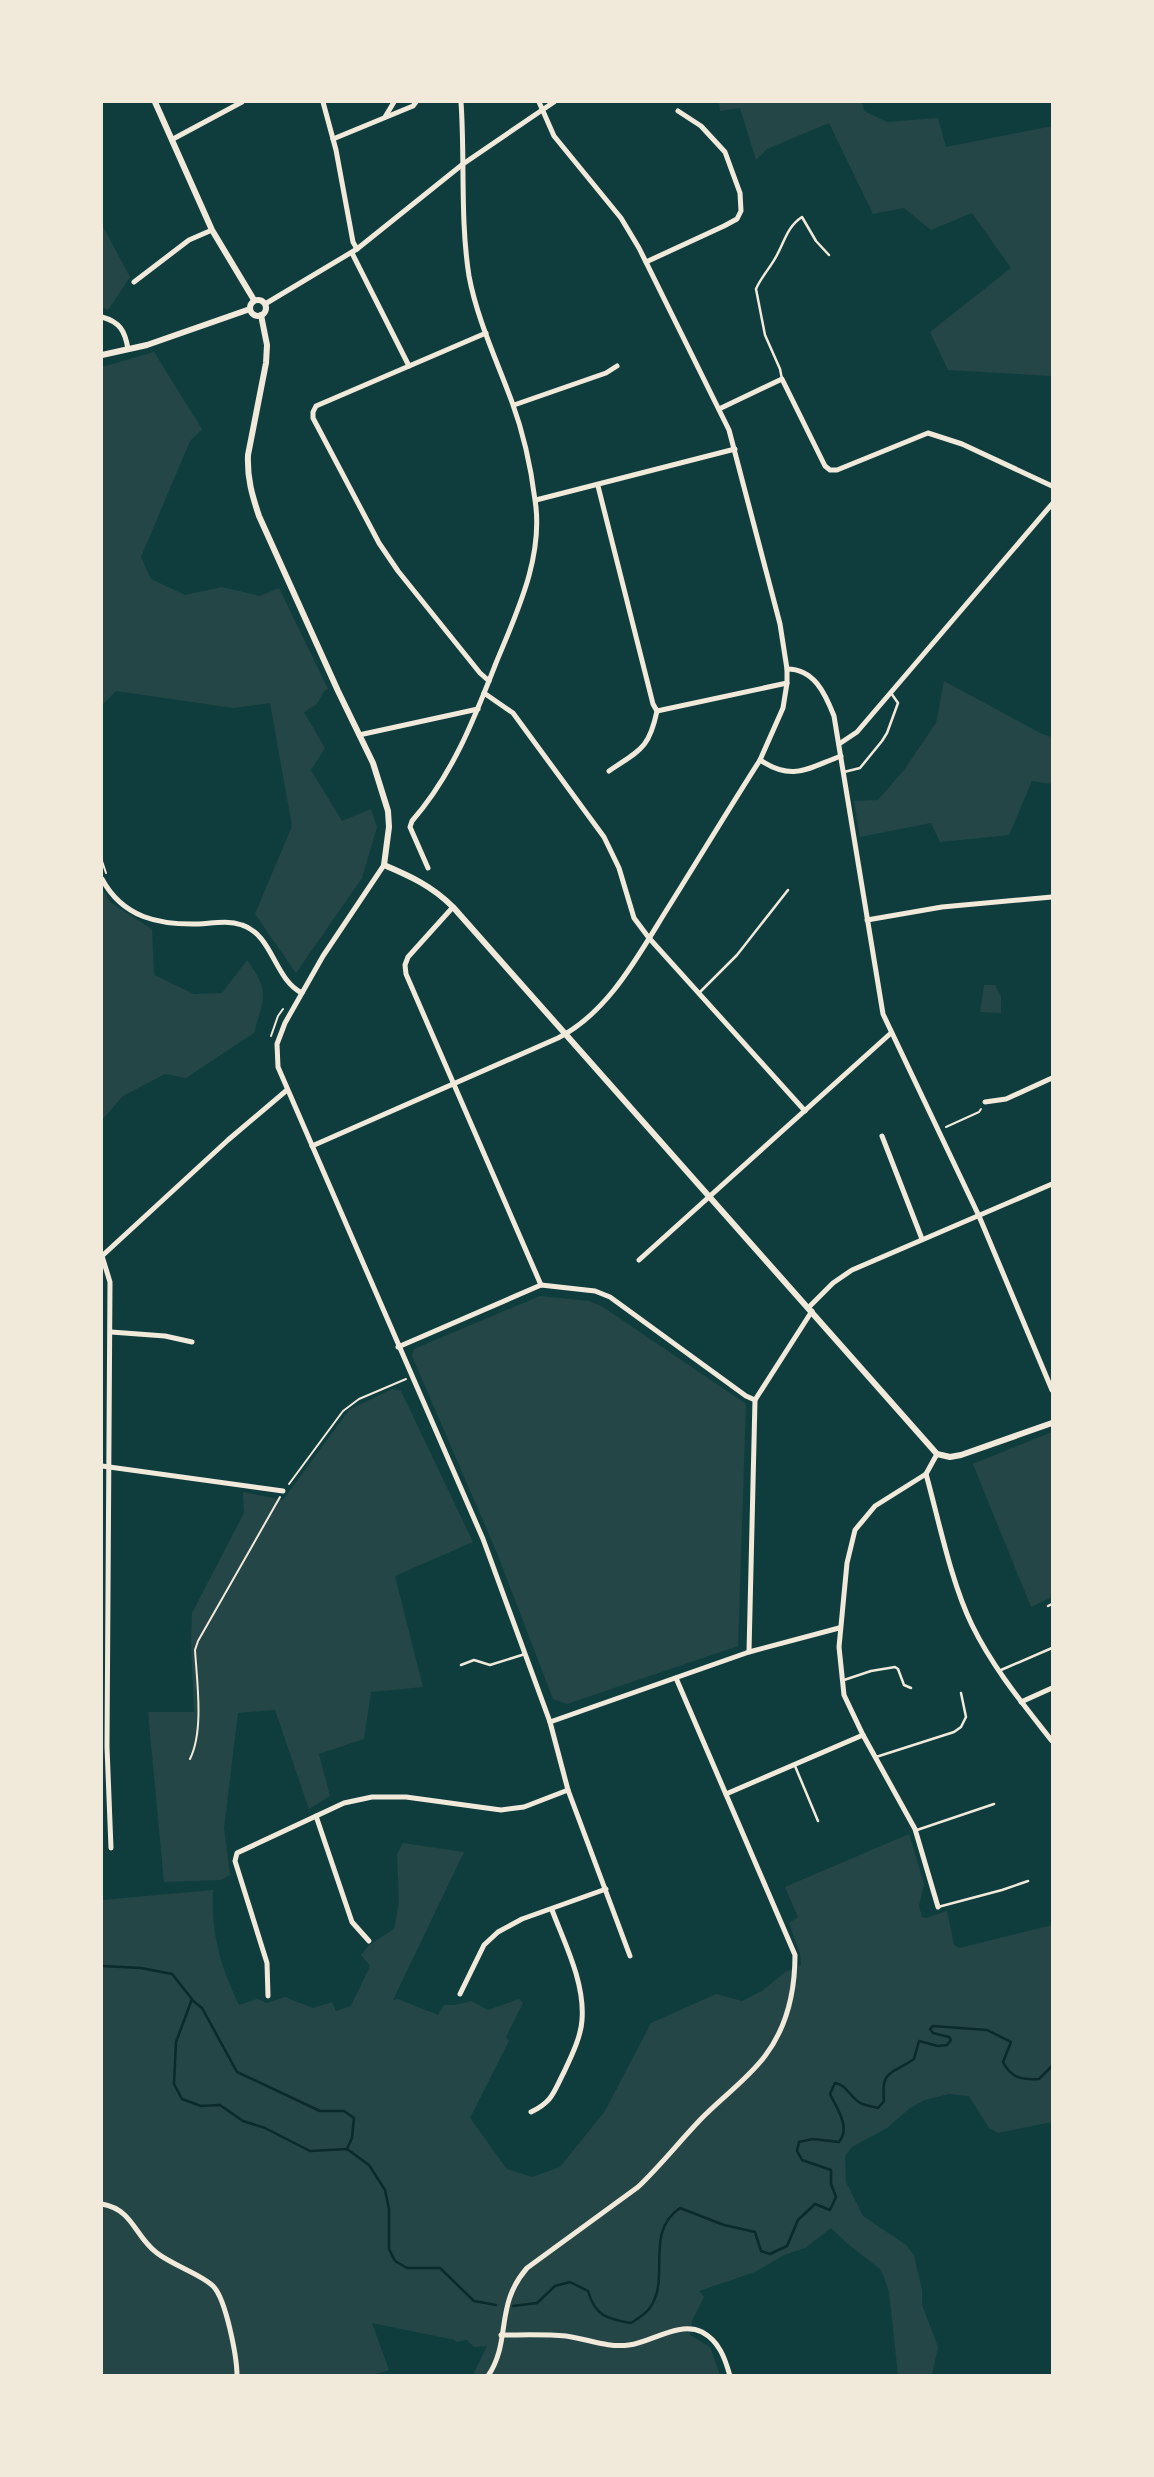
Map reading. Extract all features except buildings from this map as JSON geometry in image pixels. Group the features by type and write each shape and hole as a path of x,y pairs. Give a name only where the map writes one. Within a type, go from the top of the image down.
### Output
{"street":[{"path":"155,102 212,230 254,300"},
{"path":"173,139 242,102"},
{"path":"323,102 334,139 354,251 409,366"},
{"path":"385,117 394,102"},
{"path":"334,139 413,106 416,102"},
{"path":"428,868 410,827 456,759 478,709 527,583 537,528 536,500 513,405 486,333 470,279 461,102"},
{"path":"312,1146 565,1035 595,1009 614,989 649,938 760,760 783,708 787,669 780,624 735,449 719,410 646,262 621,218 554,136 539,102"},
{"path":"265,304 354,251 463,164 554,102"},
{"path":"646,262 724,226 737,219 741,211 740,193 725,152 701,126 678,111"},
{"path":"134,282 190,240 212,230"},
{"path":"254,300 261,300 265,304 266,309 261,315"},
{"path":"102,355 192,330 250,309 254,300"},
{"path":"250,309 253,314 261,315"},
{"path":"261,315 267,354 248,456 250,490 259,516 373,763 388,811 389,827 384,865 323,956 285,1023 277,1044 278,1067 483,1539 550,1722 568,1790 630,1956"},
{"path":"102,317 112,320 122,328 128,349"},
{"path":"486,333 316,406 313,418 379,543 398,571 489,681"},
{"path":"513,405 606,373 617,366"},
{"path":"719,410 782,379 825,466 830,470 837,470 928,433 985,454 1052,486"},
{"path":"536,500 735,449"},
{"path":"598,486 653,704 657,710 652,737 638,751 609,771"},
{"path":"839,744 857,732 1052,504"},
{"path":"787,669 796,669 817,682 834,716 883,1014 979,1216 1052,1390"},
{"path":"657,710 787,683"},
{"path":"484,693 513,713 604,837 619,868 634,918 649,938 805,1111"},
{"path":"359,735 478,709"},
{"path":"760,760 784,773 797,772 841,756"},
{"path":"384,865 421,881 453,907 937,1454 950,1457 961,1455 1052,1423"},
{"path":"104,877 118,901 152,921 171,925 230,922 250,928 258,934 292,987 302,993"},
{"path":"867,920 942,907 1052,897"},
{"path":"453,907 408,957 406,974 541,1285"},
{"path":"639,1260 891,1033"},
{"path":"985,1102 1006,1099 1052,1078"},
{"path":"111,1848 104,1660 111,1332 110,1282 102,1256 218,1149 287,1090"},
{"path":"882,1136 922,1240"},
{"path":"750,1653 755,1400 811,1309 833,1283 852,1270 1052,1184"},
{"path":"398,1347 541,1285 595,1291 610,1297 755,1400"},
{"path":"111,1332 165,1336 192,1342"},
{"path":"937,1454 926,1474 875,1506 855,1530 847,1563 839,1628 844,1695 915,1831 938,1907"},
{"path":"102,1466 283,1491"},
{"path":"926,1474 961,1598 972,1624 999,1672 1021,1702 1049,1732 1052,1741"},
{"path":"550,1722 750,1653 839,1628"},
{"path":"488,2375 499,2352 503,2321 512,2288 527,2268 638,2187 699,2121 765,2057 792,1998 795,1955 676,1678"},
{"path":"1021,1702 1052,1688"},
{"path":"726,1794 863,1735"},
{"path":"268,1996 267,1963 235,1861 237,1853 344,1802 372,1797 406,1797 501,1810 524,1807 568,1790"},
{"path":"316,1816 352,1922 369,1941"},
{"path":"460,1994 484,1945 498,1931 522,1919 606,1889"},
{"path":"531,2112 548,2104 570,2059 582,2021 580,1993 552,1910"},
{"path":"102,2204 115,2207 125,2214 157,2253 214,2287 221,2301 237,2360 237,2375"},
{"path":"501,2335 566,2336 618,2346 634,2344 687,2328 715,2340 730,2375"}],"lane":[{"path":"782,379 765,335 756,289 778,254 786,234 802,216 816,241 829,254"},
{"path":"844,772 860,768 887,733 898,703 898,699 891,693"},
{"path":"698,993 737,955 788,890"},
{"path":"1048,1606 1052,1604"},
{"path":"999,1672 1052,1648"},
{"path":"461,1665 474,1660 489,1665 525,1654"},
{"path":"842,1681 895,1667 904,1685 911,1688"},
{"path":"876,1757 954,1732 961,1727 966,1717 961,1693"},
{"path":"795,1765 818,1821"},
{"path":"915,1831 993,1804"},
{"path":"938,1907 1028,1881"}],"path":[{"path":"102,861 104,877"},
{"path":"271,1044 274,1027 287,1003"},
{"path":"939,1130 979,1112 985,1102"},
{"path":"190,1759 196,1743 195,1650 198,1641 283,1491 343,1411 359,1399 411,1377"}],"shaded area":[{"path":"719,102 862,102 864,111 887,122 938,118 946,147 1052,126 1052,376 948,370 930,332 1011,268 972,213 931,230 904,208 873,214 829,123 767,149 756,160 740,108 720,111"},
{"path":"102,225 130,277 108,310 102,307"},
{"path":"154,352 202,429 190,441 141,557 151,579 185,595 222,587 260,596 279,588 328,689 317,704 304,712 325,748 311,770 342,821 371,809 377,827 362,878 296,973 255,914 292,826 270,703 233,708 116,691 102,705 102,367"},
{"path":"944,681 1052,737 1052,784 1032,781 1009,835 940,842 931,823 860,837 854,801 878,800 904,770 936,723"},
{"path":"102,888 111,903 152,929 154,975 194,994 222,993 247,960 259,980 263,995 254,1033 186,1078 165,1074 123,1096 102,1120"},
{"path":"984,985 995,985 1001,997 1001,1013 980,1012"},
{"path":"540,1296 589,1301 603,1307 746,1404 738,1646 567,1704 553,1699 497,1553 412,1356 414,1349"},
{"path":"392,1389 401,1391 473,1542 395,1576 423,1687 371,1692 364,1739 319,1754 330,1796 309,1809 275,1710 238,1713 224,1828 230,1875 221,1880 164,1882 148,1712 194,1712 192,1613 244,1513 243,1492 283,1500 349,1410"},
{"path":"1052,1432 1052,1597 1031,1607 973,1464"},
{"path":"909,1834 924,1884 919,1906 922,1917 947,1911 954,1945 959,1948 1052,1925 1052,2122 998,2133 989,2128 969,2096 949,2094 925,2100 910,2108 887,2128 852,2147 845,2156 846,2182 863,2216 906,2245 914,2255 922,2290 922,2305 938,2347 932,2375 898,2375 889,2292 884,2277 880,2269 831,2228 805,2248 784,2255 755,2272 699,2291 704,2297 692,2321 690,2335 710,2347 720,2375 473,2375 487,2346 474,2347 467,2340 456,2342 372,2323 389,2370 372,2375 102,2376 102,1900 213,1890 218,1949 239,2005 257,1999 267,2003 285,1997 313,2008 332,2002 336,2011 351,2006 370,1966 361,1955 369,1945 394,1929 399,1902 397,1854 403,1843 464,1852 393,2000 398,1999 438,2015 444,2005 471,2001 488,2010 519,1999 523,2003 506,2037 509,2041 470,2118 507,2169 532,2177 560,2167 605,2111 651,2023 716,1994 742,2001 762,1991 785,1972 801,1965 789,1923 798,1917 785,1887"}],"waterway":[{"path":"102,1966 141,1968 172,1974 192,1999 176,2042 174,2084 182,2099 201,2106 220,2105 243,2121 265,2128 310,2151 347,2149 369,2165 385,2190 389,2209 389,2249 395,2261 407,2268 440,2268 474,2301 496,2305"},
{"path":"192,2000 202,2008 237,2072 320,2111 344,2111 354,2118 352,2138 347,2149"},
{"path":"513,2306 537,2303 555,2286 570,2282 588,2291 594,2306 603,2315 631,2323 649,2309 655,2297 663,2230 669,2218 680,2208 724,2225 755,2232 761,2251 770,2254 787,2246 798,2220 815,2204 830,2210 836,2197 831,2184 831,2170 802,2160 797,2151 799,2142 813,2139 839,2142 844,2130 842,2118 830,2094 835,2083 861,2103 878,2108 884,2101 886,2078 914,2059 919,2041 938,2046 947,2045 951,2040 933,2033 930,2029 933,2026 987,2030 1011,2042 1003,2062 1010,2072 1018,2077 1039,2079 1052,2066"}]}
